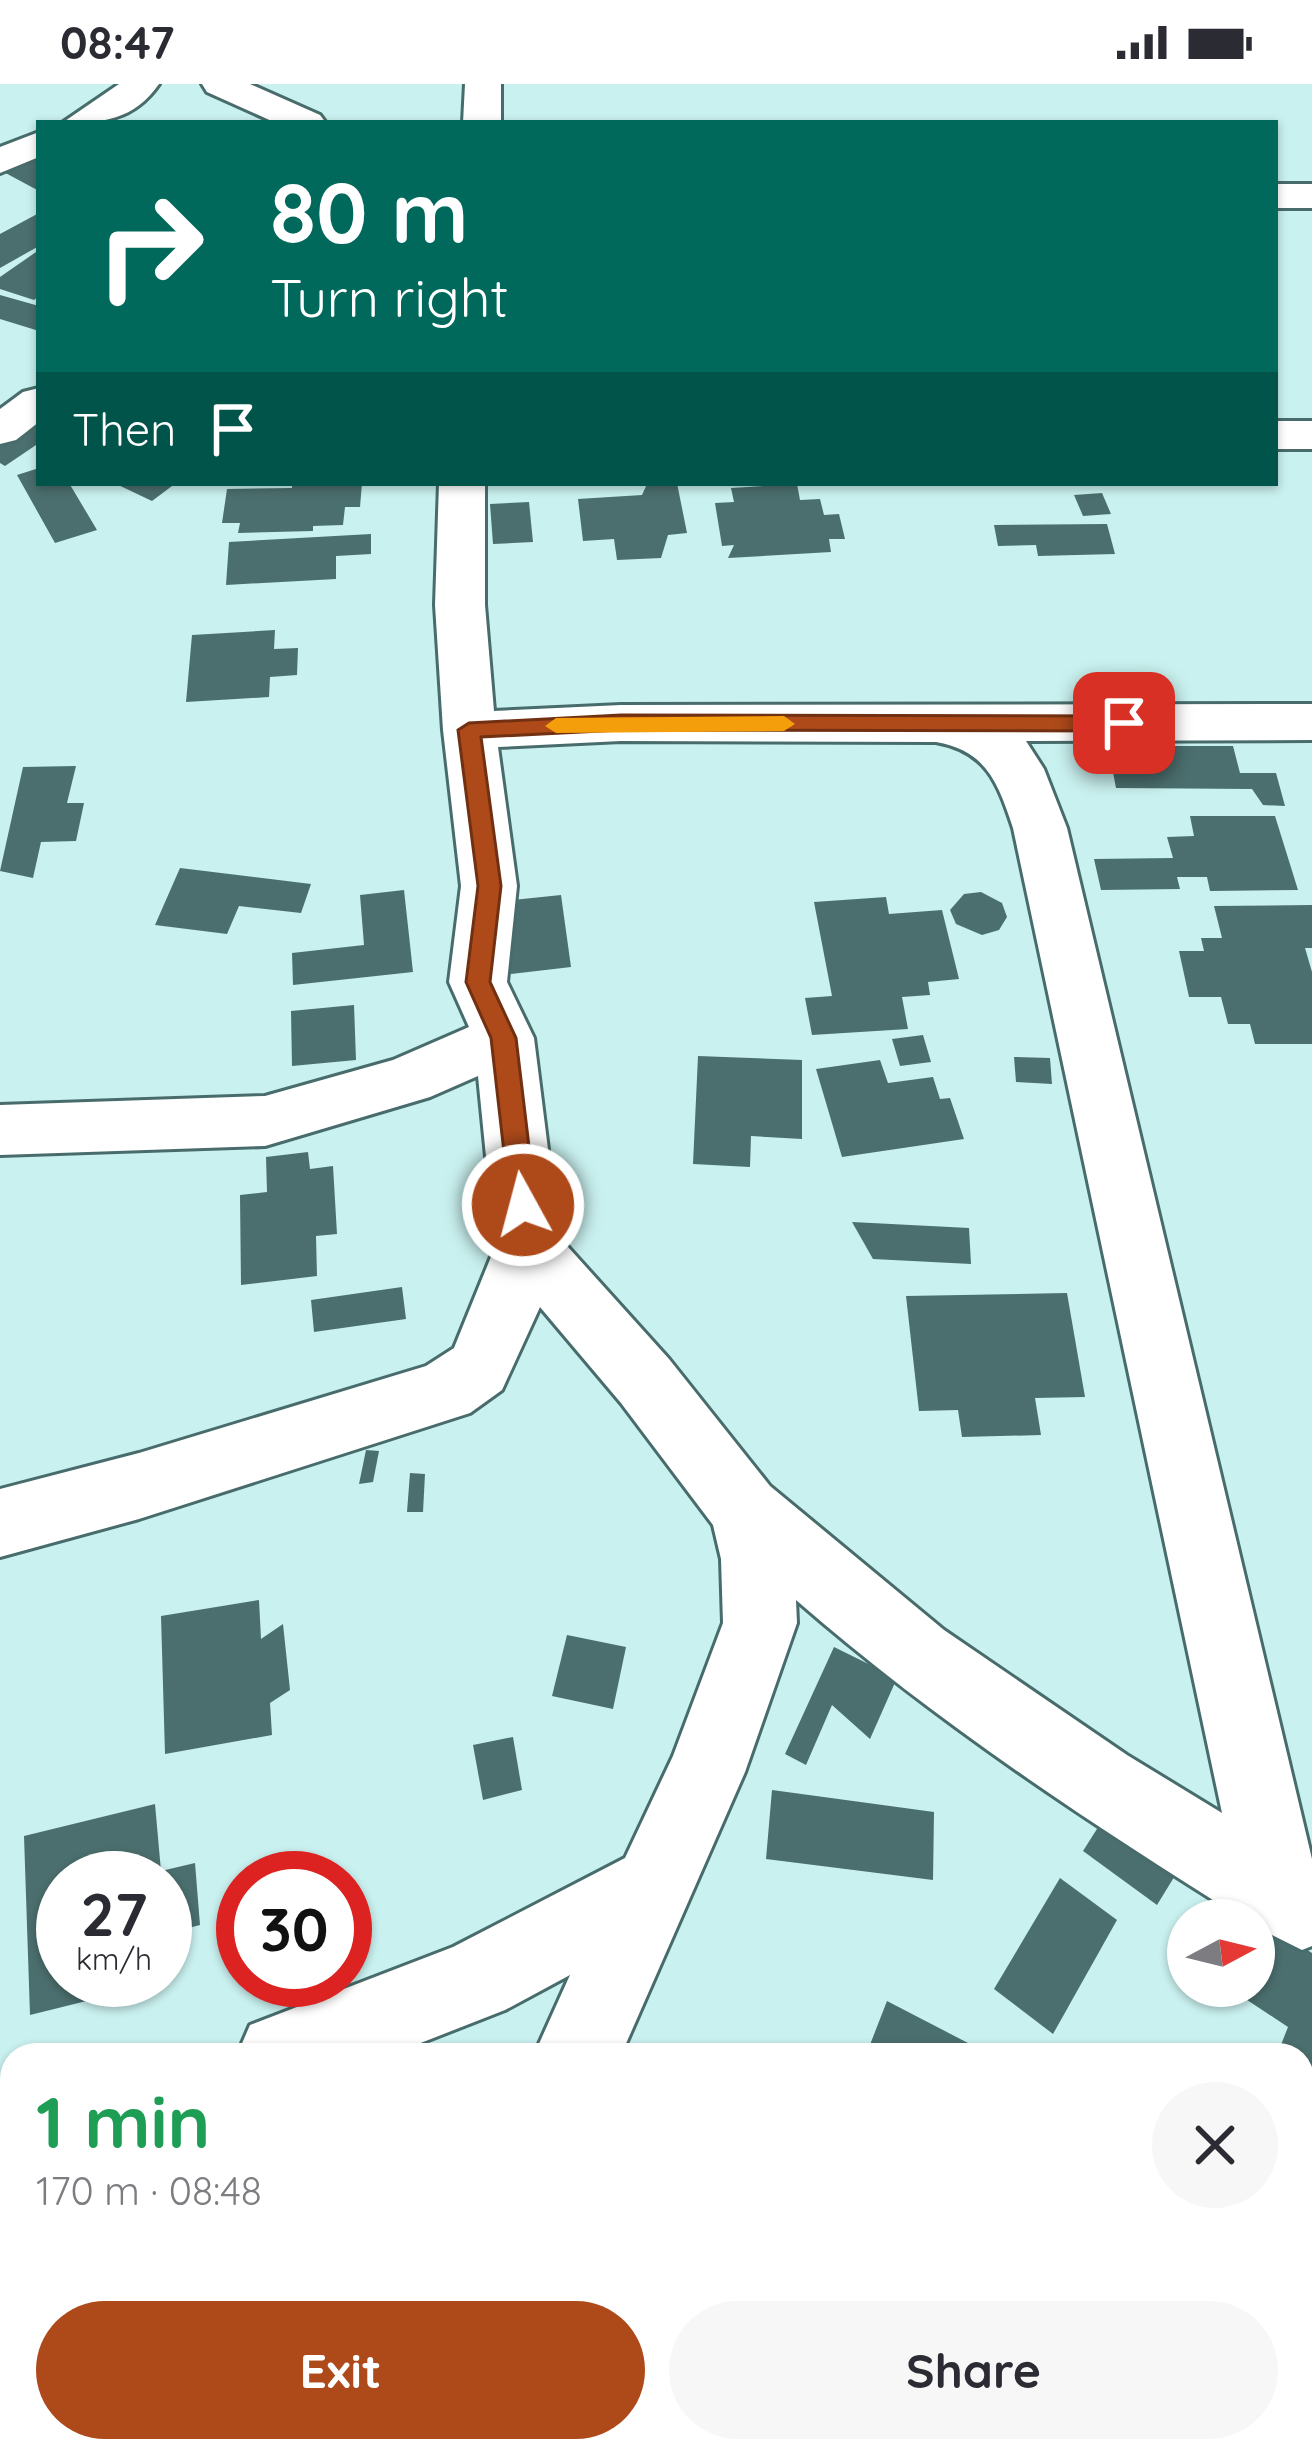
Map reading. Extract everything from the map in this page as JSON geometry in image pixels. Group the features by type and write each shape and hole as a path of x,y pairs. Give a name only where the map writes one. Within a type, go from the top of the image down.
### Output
{"street":[{"path":"87,120 122,101 141,84"},
{"path":"220,84 301,120"},
{"path":"482,120 483,84"},
{"path":"0,161 36,144"},
{"path":"1278,196 1312,196"},
{"path":"0,430 36,403"},
{"path":"1278,435 1312,435"},
{"path":"0,1523 139,1486 446,1391 478,1369 500,1324 528,1247 504,1038 478,982 489,886 469,730 460,605 461,486"},
{"path":"469,730 621,723 1312,722"},
{"path":"936,724 965,728 1004,747 1022,775 1040,829 1296,1905"},
{"path":"0,1130 265,1121 407,1080 504,1038"},
{"path":"528,1247 645,1381 745,1510 917,1657 1099,1784 1296,1905"},
{"path":"583,2043 706,1772 760,1623 758,1559 745,1510"},
{"path":"311,2043 475,1980 656,1886"}],"building":[{"path":"36,152 36,189 0,170"},
{"path":"36,215 36,248 0,268 0,234"},
{"path":"36,252 34,300 0,289 0,277"},
{"path":"0,295 36,305 36,330 0,319"},
{"path":"29,423 36,426 36,445 5,466 0,463 0,442"},
{"path":"36,469 36,486 71,486 97,530 55,543 17,475"},
{"path":"120,486 172,486 152,501"},
{"path":"362,486 360,507 345,507 343,525 313,526 313,531 238,533 240,523 222,523 227,489"},
{"path":"646,486 678,486 687,533 668,535 661,558 617,560 614,539 583,541 578,499 642,495"},
{"path":"797,486 800,500 820,499 824,515 839,514 845,539 829,539 831,552 728,558 734,545 722,546 715,503 734,502 731,488"},
{"path":"1102,493 1111,514 1083,516 1074,495"},
{"path":"529,502 533,542 493,544 490,504"},
{"path":"1107,524 1115,554 1038,556 1036,545 998,546 994,525"},
{"path":"371,534 371,554 336,556 336,579 226,585 229,542"},
{"path":"275,630 274,649 298,648 297,675 270,677 269,697 186,702 192,635"},
{"path":"1108,746 1233,746 1240,773 1276,773 1285,806 1263,805 1252,789 1116,788"},
{"path":"76,766 67,803 84,803 76,841 41,842 33,878 0,871 23,767"},
{"path":"1190,816 1275,816 1298,890 1210,891 1207,877 1177,877 1180,889 1101,890 1094,859 1173,858 1167,837 1194,836"},
{"path":"180,868 311,884 301,913 239,906 227,934 155,925"},
{"path":"404,890 413,972 293,985 292,953 364,945 360,895"},
{"path":"981,892 1002,903 1007,917 999,930 982,935 956,924 950,910 964,894"},
{"path":"561,895 571,967 511,974 503,901"},
{"path":"886,897 889,914 942,910 959,979 928,982 930,995 902,997 908,1029 812,1035 805,998 832,996 814,902"},
{"path":"1312,905 1312,948 1305,948 1312,972 1312,1044 1255,1044 1250,1024 1228,1024 1221,997 1189,997 1179,951 1204,951 1201,938 1222,938 1214,906"},
{"path":"354,1005 356,1060 292,1066 291,1011"},
{"path":"923,1035 931,1062 900,1066 892,1039"},
{"path":"698,1056 802,1060 802,1139 751,1136 750,1167 693,1164"},
{"path":"1014,1057 1050,1058 1052,1084 1016,1082"},
{"path":"880,1060 888,1083 933,1077 940,1099 950,1098 964,1139 842,1157 816,1069"},
{"path":"308,1152 310,1169 333,1166 337,1234 316,1236 317,1276 241,1285 240,1195 267,1192 266,1157"},
{"path":"852,1222 969,1228 971,1264 873,1259"},
{"path":"402,1287 406,1319 314,1332 311,1300"},
{"path":"1067,1293 1085,1397 1035,1398 1041,1435 962,1437 958,1410 919,1411 906,1296"},
{"path":"366,1450 379,1451 373,1482 359,1484"},
{"path":"410,1473 425,1474 423,1512 407,1512"},
{"path":"259,1600 261,1639 283,1624 290,1690 270,1703 272,1735 165,1754 161,1616"},
{"path":"567,1635 626,1647 613,1709 552,1696"},
{"path":"834,1647 897,1678 870,1739 832,1705 806,1765 785,1754"},
{"path":"513,1737 522,1790 483,1800 473,1745"},
{"path":"772,1790 934,1812 933,1880 766,1859"},
{"path":"155,1804 159,1851 36,1851 36,2007 62,2007 30,2015 24,1836"},
{"path":"1102,1821 1176,1874 1157,1905 1083,1851"},
{"path":"195,1863 200,1925 192,1927"},
{"path":"1060,1878 1117,1920 1053,2034 994,1989"},
{"path":"1275,1930 1312,1953 1312,2043 1282,2043 1288,2027 1258,2007 1275,2007"},
{"path":"887,2001 968,2043 871,2043"}],"slow traffic":[{"path":"556,726 784,724"}],"route":[{"path":"523,1205 504,1038 478,982 489,886 469,730 621,723 1124,723"}]}
